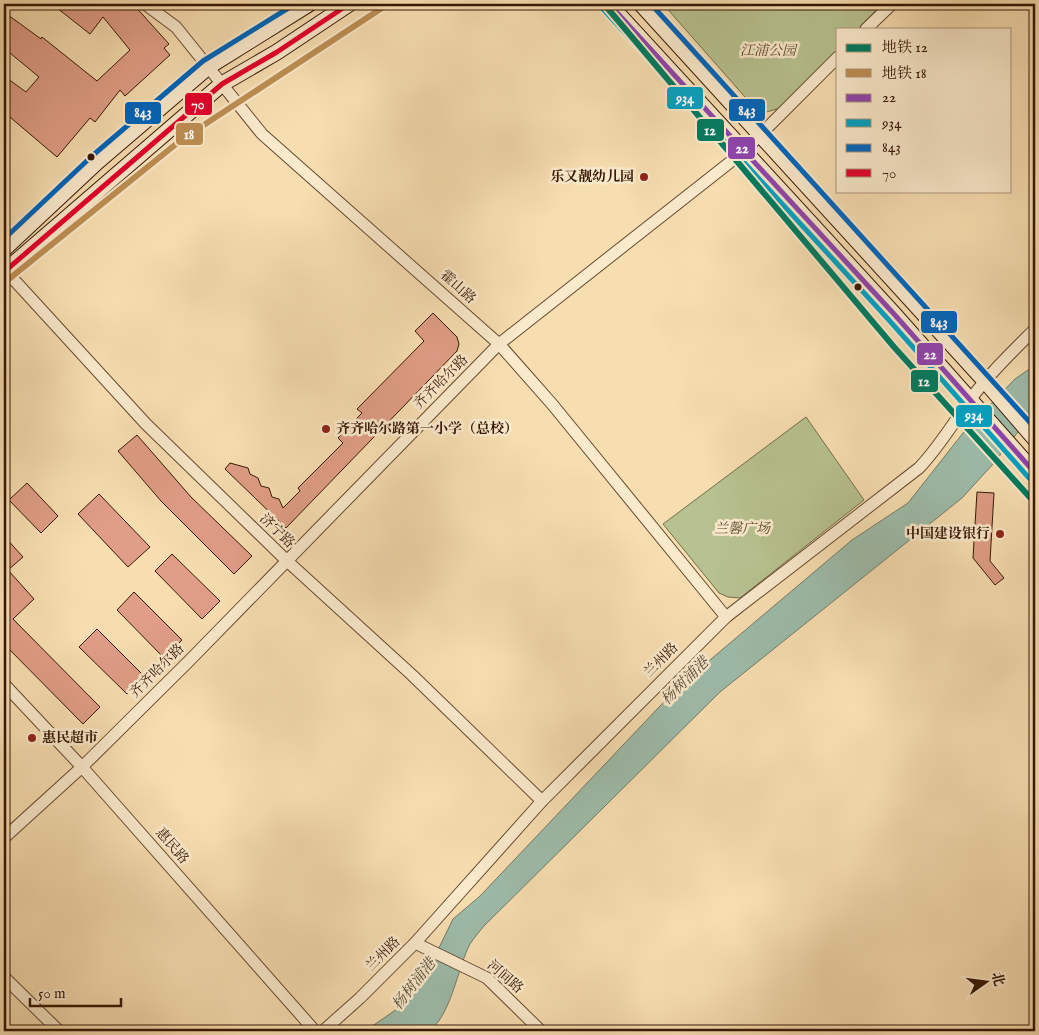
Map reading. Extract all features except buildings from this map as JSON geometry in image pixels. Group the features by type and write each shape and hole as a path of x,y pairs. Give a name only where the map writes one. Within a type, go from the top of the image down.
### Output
{"main road":[{"path":"4,249 97,162 208,67 309,4"},
{"path":"4,271 222,84 276,52 349,4"},
{"path":"609,4 1032,469"},
{"path":"641,4 985,381 1035,439"}],"street":[{"name":"霍山路","path":"145,4 176,28 262,134 499,344 558,412 726,617"},
{"path":"867,28 892,4"},
{"name":"齐齐哈尔路","path":"4,838 82,767 188,662 499,344 743,152 836,59"},
{"name":"济宁路","path":"4,271 146,424 286,560 412,675 542,801"},
{"name":"兰州路","path":"323,1031 360,998 415,943 542,801 726,617 919,468 942,442 985,381 1035,329"},
{"name":"惠民路","path":"4,684 82,767 315,1031"},
{"name":"河间路","path":"415,943 488,978 541,1031"},
{"path":"4,977 58,1031"}],"green space":[{"name":"江浦公园","path":"663,4 882,4 859,28 836,28 836,51 780,108 760,114"},
{"name":"兰馨广场","path":"806,417 864,500 740,598 728,597 719,593 663,524"}],"shaded area":[{"name":"杨树浦港","path":"1035,365 1035,410 994,463 962,498 720,692 484,926 470,944 447,1006 441,1018 434,1026 426,1031 413,1033 365,1031 400,1007 425,967 433,960 453,919 480,896 678,687 852,540 908,503 963,433 1015,379"}],"metro line":[{"name":"18","path":"4,283 181,140 388,4"},
{"name":"12","path":"604,4 894,347 1035,503"}],"transit line":[{"name":"843","path":"4,239 92,156 203,61 295,4"},
{"name":"70","path":"4,272 222,84 277,52 349,4"},
{"name":"22","path":"609,4 894,314 1035,473"},
{"name":"843","path":"651,4 1035,428"},
{"name":"934","path":"603,9 888,319 1029,478"}],"place":[{"name":"乐又靓幼儿园","path":"644,177"},
{"name":"齐齐哈尔路第一小学（总校）","path":"326,429"},
{"name":"中国建设银行","path":"1000,534"},
{"name":"惠民超市","path":"32,738"}]}
